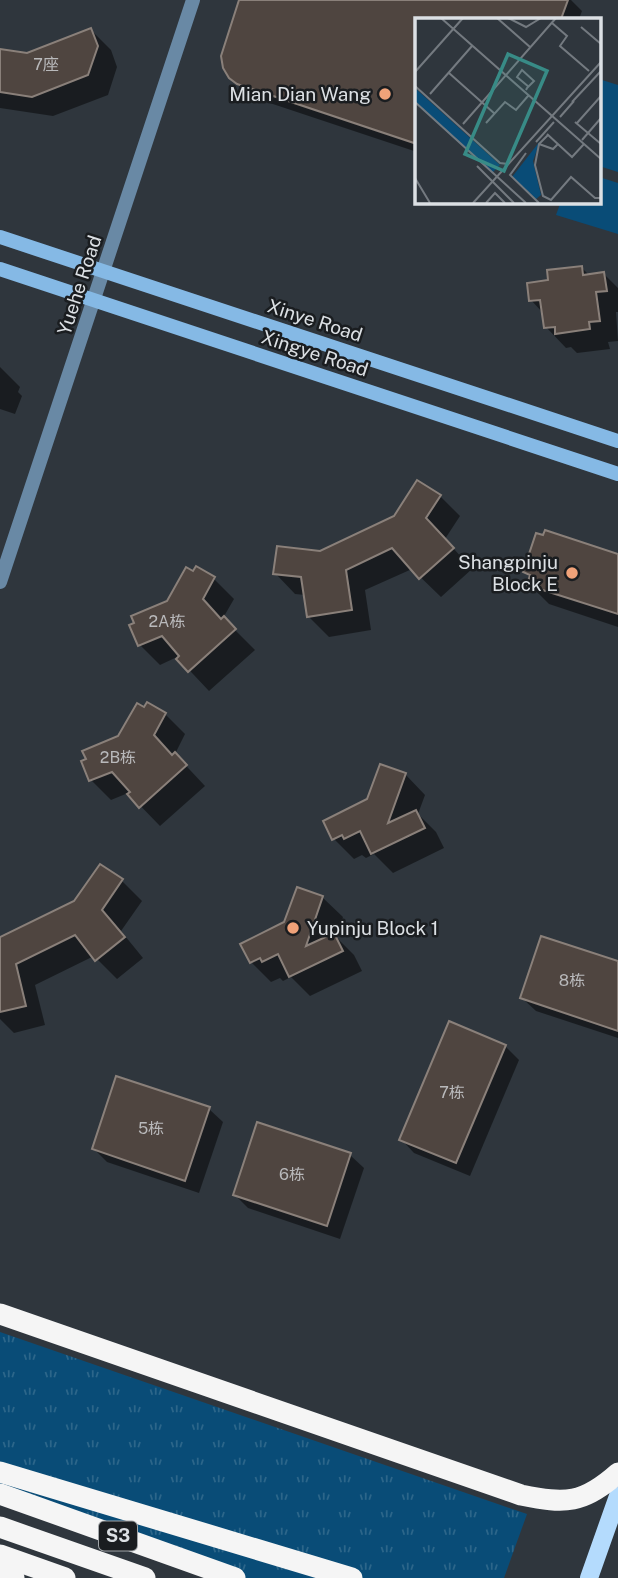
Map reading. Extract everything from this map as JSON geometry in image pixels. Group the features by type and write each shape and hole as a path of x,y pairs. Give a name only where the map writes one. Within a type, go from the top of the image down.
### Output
{"highway":[{"path":"0,1314 521,1495 560,1501 578,1499 594,1492 618,1473"},
{"path":"0,1472 352,1578"},
{"name":"S3","path":"0,1494 236,1578"},
{"path":"0,1527 145,1578"},
{"path":"0,1555 65,1578"},
{"path":"0,1572 14,1578"}],"main road":[{"name":"Xinye Road","path":"0,237 618,441"},
{"name":"Xingye Road","path":"0,269 618,474"},
{"path":"589,1578 618,1496"}],"street":[{"name":"Yuehe Road","path":"0,582 193,0"}],"green space":[{"path":"602,80 618,85 618,172 600,166"},
{"path":"600,177 618,183 618,234 556,215 560,203 600,203"},
{"path":"0,1332 527,1514 504,1578 208,1578 0,1504"}],"building":[{"path":"239,0 568,0 561,18 415,18 415,143 237,84 223,68 221,56"},
{"path":"91,28 98,46 88,75 32,97 0,92 0,49 27,53"},
{"path":"582,266 583,275 604,272 607,291 596,292 600,321 589,322 590,329 555,334 555,327 544,328 540,300 529,301 527,283 548,280 547,270"},
{"path":"417,480 441,495 426,518 454,548 419,579 392,548 346,570 352,610 307,617 301,577 273,574 277,546 320,551 394,516"},
{"name":"Shangpinju Block E","path":"545,530 618,554 618,614 527,585 530,575 523,572 536,533 543,535"},
{"path":"196,566 215,577 203,599 221,619 224,616 236,629 188,672 176,659 179,656 162,636 138,646 129,625 134,623 131,616 167,601 186,567 193,571"},
{"path":"147,702 166,713 154,735 172,755 175,752 187,765 139,808 127,794 130,792 112,772 89,781 81,761 86,759 82,751 118,736 137,703 144,707"},
{"path":"380,764 406,773 388,823 416,810 425,828 371,854 360,831 344,839 342,835 332,840 323,821 367,799"},
{"path":"100,864 123,879 102,910 125,937 95,961 75,935 16,964 26,1006 0,1012 0,937 74,901"},
{"name":"Yupinju Block 1","path":"297,887 323,896 306,946 334,933 343,951 289,977 278,954 262,962 260,958 250,963 240,944 284,922"},
{"path":"541,936 618,961 618,1031 520,998"},
{"path":"449,1021 506,1045 456,1163 399,1140"},
{"path":"116,1076 210,1107 185,1181 92,1149"},
{"path":"257,1122 351,1153 327,1226 233,1195"}],"place":[{"name":"Mian Dian Wang","path":"385,94"},
{"name":"Shangpinju Block E","path":"572,573"},
{"name":"Yupinju Block 1","path":"293,928"}]}
